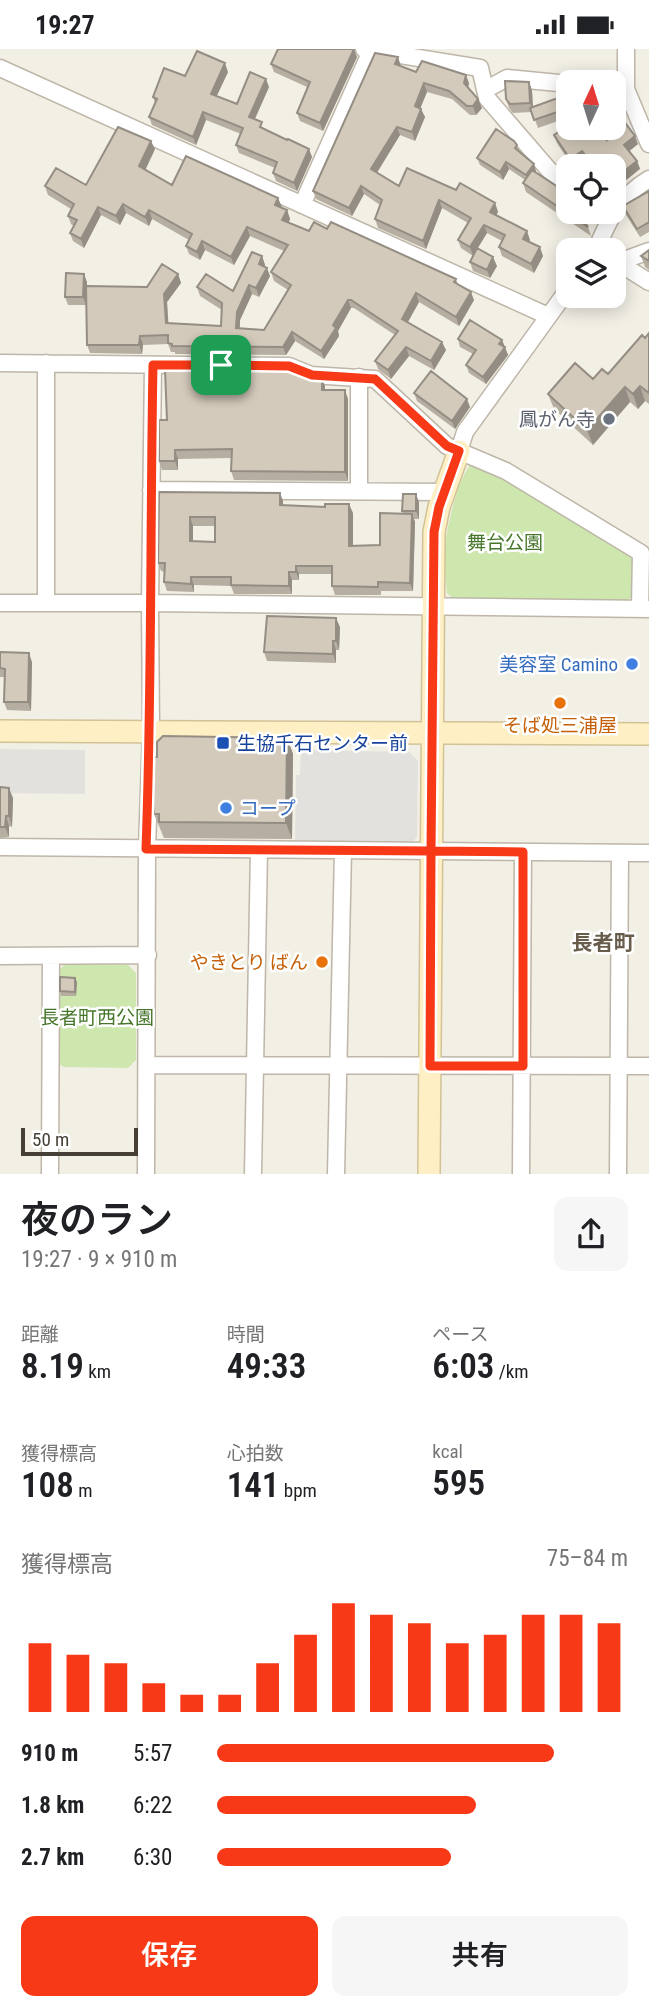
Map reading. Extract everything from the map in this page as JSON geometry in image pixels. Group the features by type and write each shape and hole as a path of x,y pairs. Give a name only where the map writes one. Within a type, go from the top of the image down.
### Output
{"street":[{"path":"622,70 625,49"},
{"path":"302,205 367,50 480,68 487,98 556,175"},
{"path":"0,68 548,316"},
{"path":"485,90 507,78 556,83"},
{"path":"626,99 649,144"},
{"path":"626,195 649,179"},
{"path":"626,258 649,251"},
{"path":"626,267 649,282"},
{"path":"429,1174 434,532 444,492 465,432 556,305"},
{"path":"0,363 289,366 312,375 375,379 447,446 506,471 641,553 644,609 0,603"},
{"path":"46,363 46,603"},
{"path":"146,1174 146,849 151,731 153,365"},
{"path":"359,377 359,491"},
{"path":"151,490 444,492"},
{"path":"0,731 649,734"},
{"path":"0,847 649,853"},
{"path":"253,1174 259,850"},
{"path":"336,1174 343,851"},
{"path":"521,1174 523,852"},
{"path":"618,1174 620,853"},
{"path":"0,956 148,955"},
{"path":"50,1174 51,956"},
{"path":"147,1065 649,1066"}],"green space":[{"name":"舞台公園","path":"473,463 504,475 633,556 633,596 626,601 453,598 447,593 446,540 458,489"},
{"name":"長者町西公園","path":"65,964 128,965 136,973 136,1060 128,1068 64,1067 57,1063 58,972"}],"shaded area":[{"path":"0,749 85,750 85,794 0,793"},
{"path":"301,750 409,752 418,761 417,837 410,845 295,843 296,775 300,775"}],"building":[{"path":"278,49 354,49 320,123 297,113 310,82 271,64"},
{"path":"197,51 225,63 211,94 237,104 250,72 266,79 249,117 262,122 260,127 309,149 294,183 273,173 277,162 236,145 243,128 203,112 193,137 149,117 157,99 153,97 164,68 185,76"},
{"path":"375,53 398,57 395,64 416,72 422,61 466,75 464,83 478,99 473,106 467,106 449,91 424,83 415,106 421,109 412,132 397,127 371,169 399,186 407,168 456,190 460,183 495,203 490,212 527,231 523,239 540,247 531,264 499,247 505,235 484,225 470,247 458,240 471,218 439,200 423,241 375,219 382,200 361,186 349,208 313,191"},
{"path":"505,81 529,82 530,103 510,104 506,99"},
{"path":"556,99 556,112 534,120 530,108"},
{"path":"626,124 635,136 624,145 637,161 626,170 626,154 584,154 582,151 567,154 557,140 626,140"},
{"path":"118,127 151,141 139,166 172,185 186,156 278,198 275,205 287,210 282,220 309,231 314,222 327,229 331,222 456,279 454,282 471,292 456,317 416,293 402,319 442,342 431,361 406,347 388,370 375,361 398,331 351,300 348,300 333,325 336,328 321,351 292,332 283,347 172,346 168,343 168,335 140,336 139,345 87,345 86,286 147,287 162,264 178,274 164,294 166,323 221,326 222,303 197,287 206,274 233,291 252,252 262,256 259,264 267,268 256,288 249,285 237,312 236,328 264,330 291,285 271,272 288,245 247,227 231,257 202,241 197,252 186,246 192,234 149,210 145,217 123,204 116,216 98,207 81,239 70,233 77,220 68,216 74,204 45,186 56,168 86,185"},
{"path":"496,129 514,141 517,145 515,148 534,164 526,175 506,162 500,172 477,158"},
{"path":"532,170 556,186 556,205 523,183"},
{"path":"649,191 649,222 637,229 626,211 626,204"},
{"path":"477,248 493,257 487,270 470,262"},
{"path":"649,250 649,261 641,256"},
{"path":"66,273 84,274 83,297 65,297"},
{"path":"470,320 502,340 499,344 505,347 483,377 466,365 476,350 458,339"},
{"path":"649,333 649,393 640,386 633,394 625,387 587,430 548,394 575,363 593,379 602,369 608,374 642,335 645,338"},
{"path":"172,366 270,367 268,370 289,370 304,376 322,378 322,390 345,390 345,472 231,471 232,449 175,450 175,461 159,461 159,420 167,420 165,370 172,370"},
{"path":"431,371 467,399 452,421 414,393"},
{"path":"159,492 280,493 280,505 325,507 325,504 349,504 349,546 380,545 380,513 412,514 410,583 378,582 378,587 332,586 332,566 296,566 296,572 289,572 289,586 231,585 231,577 191,577 191,584 164,582 165,563 158,563","holes":["190,517 215,517 215,542 190,541"]},
{"path":"403,494 416,494 416,511 402,511"},
{"path":"267,616 336,618 333,654 264,652"},
{"path":"0,652 29,653 28,702 4,702 5,669 0,668"},
{"name":"コープ","path":"163,736 287,738 286,823 159,822 159,814 154,814 153,804 154,757 157,757 157,742"},
{"path":"0,787 9,788 9,816 6,816 5,827 0,827"},
{"path":"60,977 75,978 75,992 60,991"}],"place":[{"name":"鳳がん寺","path":"609,419"},
{"name":"美容室 Camino","path":"632,664"},
{"name":"そば処三浦屋","path":"560,703"},
{"name":"生協千石センター前","path":"223,743"},
{"name":"コープ","path":"226,808"},
{"name":"やきとり ばん","path":"322,962"}],"district":[{"name":"長者町","path":"603,943"}],"route":[{"path":"221,365 153,365 151,731 146,849 431,851 430,1066 523,1066 523,852 431,851 434,532 439,507 459,451 447,446 375,379 312,375 289,366 221,365"}]}
